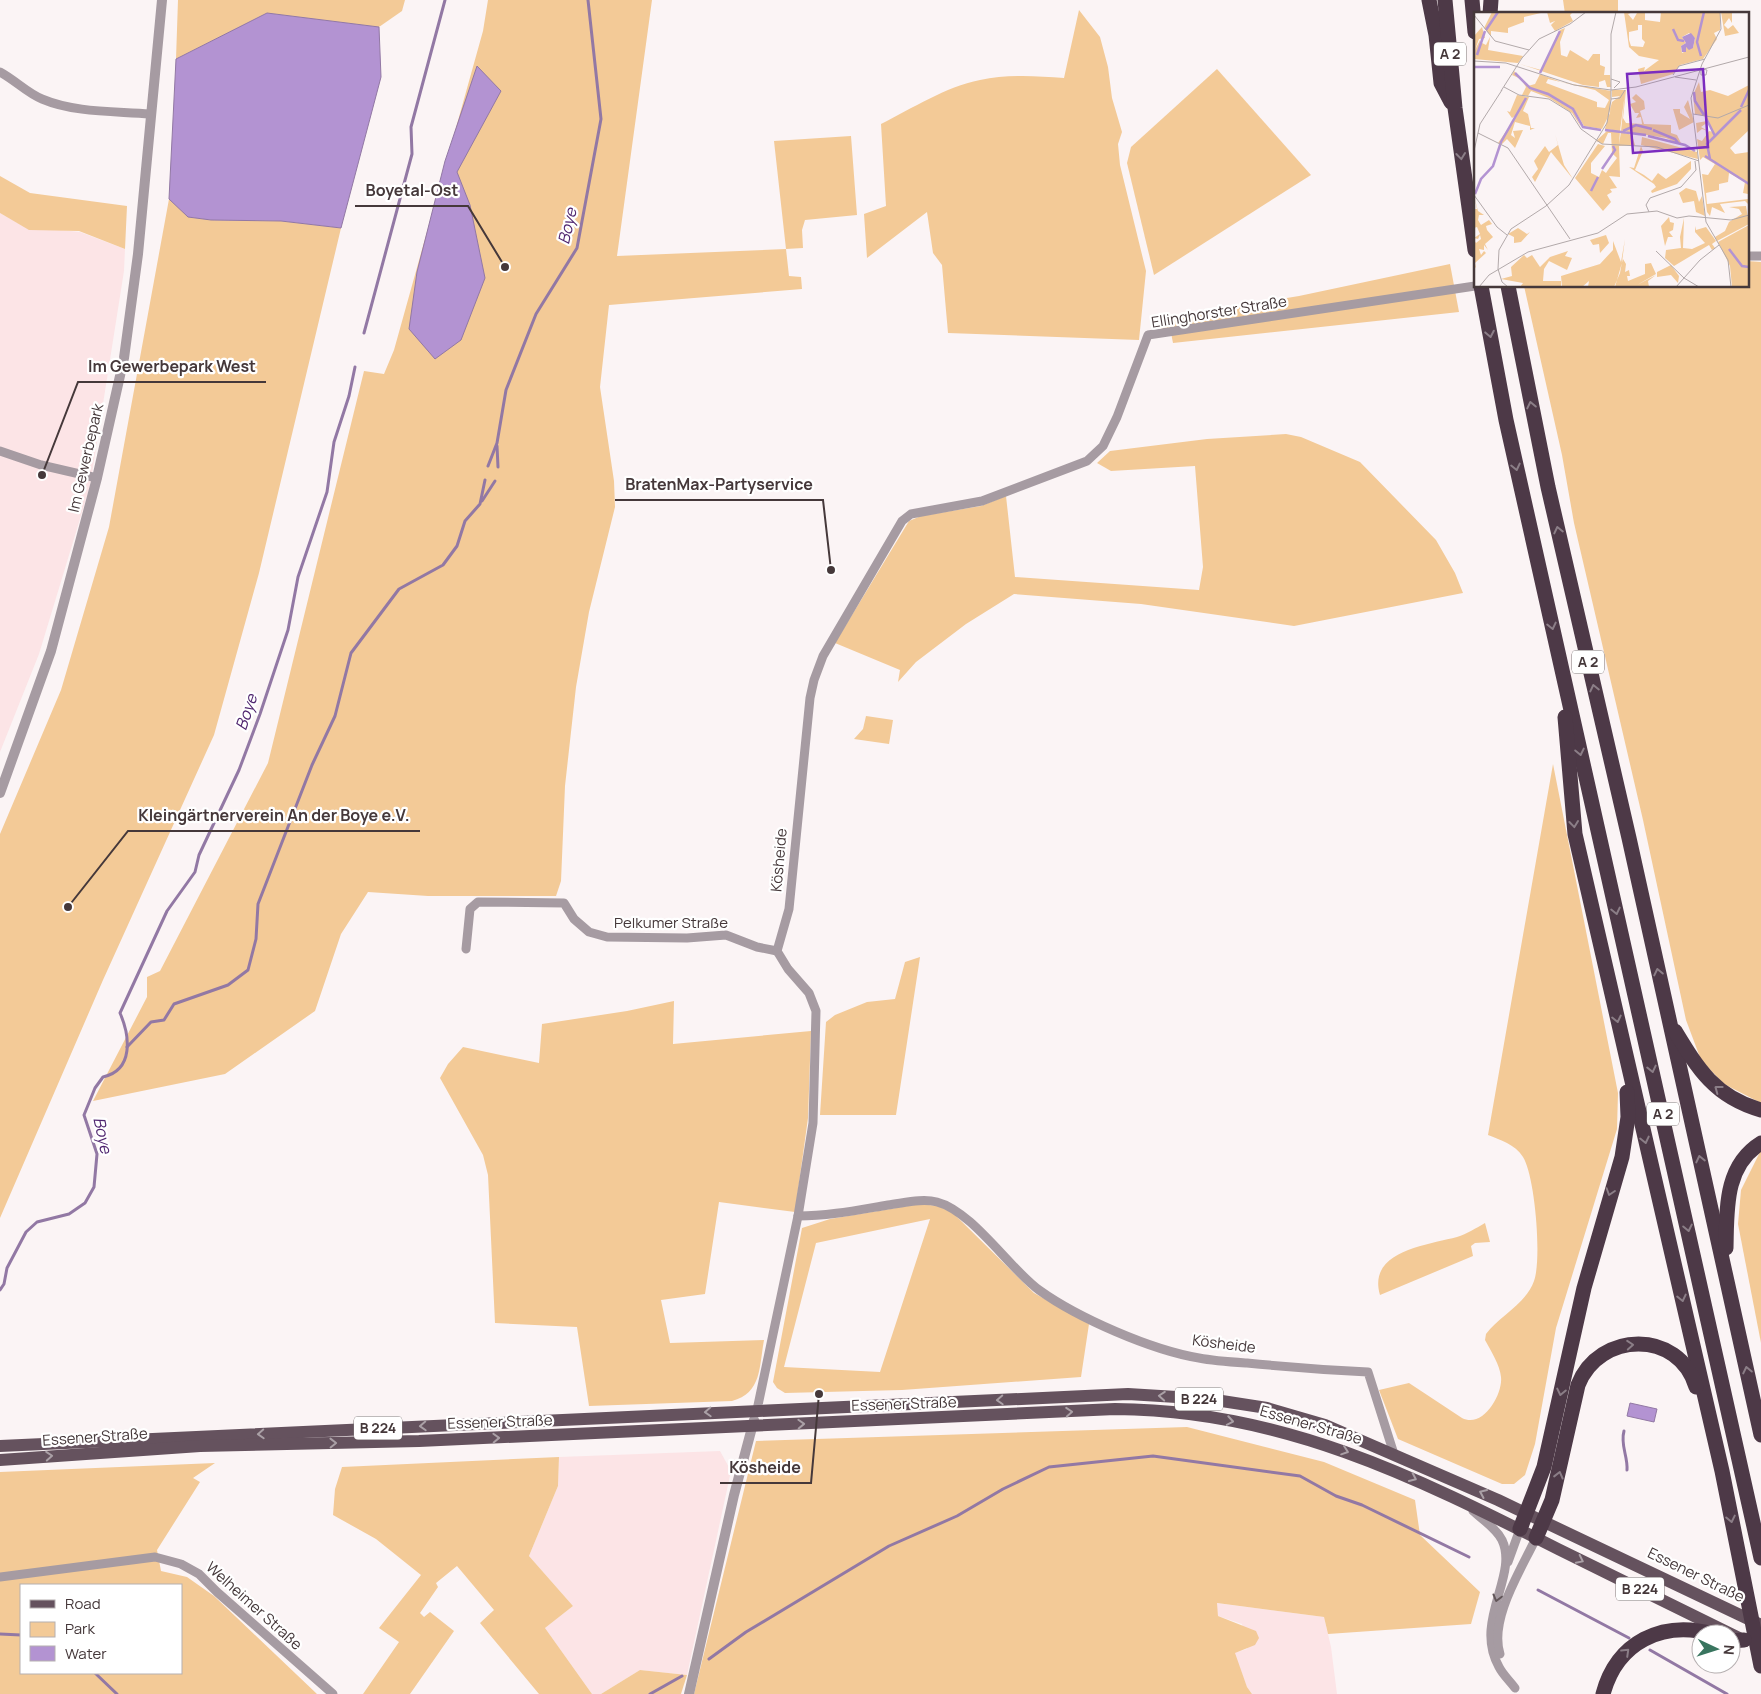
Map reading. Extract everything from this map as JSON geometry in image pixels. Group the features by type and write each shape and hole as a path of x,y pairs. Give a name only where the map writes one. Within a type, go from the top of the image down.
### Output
{"highway":[{"path":"1429,0 1436,35 1440,84 1454,108"},
{"name":"A 2","path":"1446,0 1454,108 1474,243"},
{"name":"A 2","path":"1472,0 1474,21"},
{"name":"A 2","path":"1481,288 1506,420 1761,1558"},
{"name":"A 2","path":"1508,288 1550,495 1761,1435"},
{"path":"1562,671 1569,783 1575,834 1722,1471 1761,1665 1761,1680"},
{"path":"1668,1020 1696,1066 1709,1082 1732,1098 1761,1110"},
{"path":"1520,1529 1536,1491 1551,1439 1584,1288 1622,1156 1628,1117 1626,1058"},
{"path":"1726,1275 1727,1216 1732,1178 1741,1161 1752,1149 1761,1143"},
{"path":"1536,1538 1544,1521 1559,1473 1578,1384 1583,1372 1600,1355 1621,1345 1648,1344 1660,1348 1677,1358 1686,1368 1699,1399 1715,1464 1722,1471"},
{"path":"1603,1694 1608,1676 1618,1660 1641,1640 1654,1634 1691,1630"}],"main road":[{"name":"Essener Straße","path":"0,1446 1128,1394 1200,1399 1267,1408 1325,1425 1544,1521 1761,1625"},
{"name":"Essener Straße","path":"0,1460 200,1446 419,1441 1115,1409 1170,1412 1263,1427 1368,1459 1520,1529 1706,1624"},
{"name":"Essener Straße","path":"1741,1641 1761,1648"}],"street":[{"name":"Im Gewerbepark","path":"0,793 49,658 97,478 126,340 138,254 162,0"},
{"path":"0,72 16,81 33,95 64,107 150,114"},
{"path":"1748,256 1761,256"},
{"name":"Ellinghorster Straße","path":"905,516 982,501 1087,461 1103,446 1117,417 1148,335 1474,286"},
{"path":"0,451 41,465 97,478"},
{"name":"Kösheide","path":"777,950 789,909 809,707 814,680 823,656 905,516"},
{"name":"Pelkumer Straße","path":"466,949 470,909 478,902 564,903 574,919 589,932 607,937 687,938 726,935 757,947 777,950"},
{"path":"689,1694 734,1495 757,1410 798,1216 812,1123 816,1011 809,993 788,969 777,950"},
{"name":"Kösheide","path":"798,1216 816,1216 915,1201 934,1201 950,1206 984,1235 1038,1289 1061,1304 1127,1335 1165,1350 1199,1358 1309,1369 1368,1372 1394,1454"},
{"path":"1459,1500 1498,1533 1506,1551 1506,1569"},
{"path":"1517,1691 1498,1666 1491,1643 1491,1624 1506,1569 1520,1529"},
{"path":"1517,1691 1504,1666 1498,1647 1498,1628 1505,1605 1536,1538"},
{"name":"Welheimer Straße","path":"0,1577 155,1557 181,1564 199,1574 216,1592 332,1694"}],"shaded area":[{"path":"0,213 23,226 80,232 125,249 124,271 90,486 39,654 0,752"},
{"path":"720,1451 731,1471 687,1675 640,1670 601,1694 592,1694 545,1628 573,1606 529,1556 558,1486 559,1457"},
{"path":"1216,1603 1324,1617 1331,1647 1337,1694 1252,1694 1247,1687 1234,1653 1247,1649 1242,1624 1218,1616"}],"green space":[{"path":"178,0 405,0 402,11 379,27 267,13 176,59"},
{"path":"488,0 652,0 617,256 786,249 789,276 801,277 802,289 609,305 600,387 614,481 615,507 589,612 576,687 565,786 561,881 556,896 428,896 368,892 341,934 315,1011 225,1074 93,1101 147,997 147,977 160,971 268,763 364,371 384,374 394,350 483,31"},
{"path":"1563,0 1618,0 1618,12 1565,12"},
{"path":"1079,10 1100,37 1108,67 1112,98 1122,132 1118,144 1120,165 1146,271 1139,340 948,333 942,265 933,253 927,212 867,258 864,214 886,206 881,124 929,99 967,83 1011,76 1064,78"},
{"path":"1217,69 1311,175 1154,275 1127,163 1131,147"},
{"path":"851,136 857,215 805,220 802,230 803,248 786,249 774,141"},
{"path":"0,176 30,193 127,206 125,249 79,231 29,230 0,213"},
{"path":"169,199 189,217 211,220 281,221 341,228 259,573 214,735 103,980 0,1218 0,834 61,690 109,527"},
{"path":"1748,261 1761,262 1761,1103 1724,1084 1701,1060 1686,1020 1643,820 1574,523 1562,455 1524,288 1748,288"},
{"path":"1450,264 1459,312 1173,343 1170,328 1161,329 1158,323 1169,317 1299,296"},
{"path":"1286,434 1301,437 1360,462 1436,540 1455,573 1463,593 1294,626 1141,604 1014,594 966,624 916,662 898,682 900,670 835,643 909,521 921,516 981,506 1006,496 1015,577 1199,590 1203,567 1195,466 1111,471 1097,463 1110,451 1207,439"},
{"path":"866,716 893,720 889,744 854,739 863,729"},
{"path":"1553,764 1618,1093 1617,1129 1556,1328 1535,1444 1525,1475 1514,1484 1502,1484 1398,1439 1379,1390 1409,1383 1462,1418 1477,1419 1490,1408 1499,1392 1501,1384 1497,1363 1485,1340 1486,1334 1491,1327 1519,1303 1534,1281 1537,1255 1536,1218 1531,1181 1527,1167 1523,1157 1516,1149 1488,1135"},
{"path":"920,957 896,1115 820,1115 826,1022 835,1015 867,1002 895,999 905,962"},
{"path":"674,1001 673,1044 811,1031 808,1118 795,1212 719,1202 705,1294 661,1300 670,1343 764,1340 760,1369 749,1392 732,1401 589,1406 577,1327 495,1323 488,1175 483,1155 440,1078 448,1064 463,1047 539,1063 542,1024 627,1011"},
{"path":"1761,1150 1761,1343 1738,1224 1741,1190"},
{"path":"920,1204 938,1206 953,1213 1034,1293 1089,1324 1081,1377 902,1390 785,1393 777,1388 773,1382 802,1228 830,1219","holes":["930,1219 880,1372 784,1367 816,1243"]},
{"path":"1485,1223 1490,1242 1475,1243 1471,1246 1473,1256 1380,1295 1378,1280 1382,1268 1391,1259 1402,1252 1416,1247 1461,1236"},
{"path":"1187,1427 1324,1462 1415,1500 1420,1535 1480,1592 1471,1624 1328,1634 1324,1617 1217,1603 1218,1616 1256,1631 1259,1638 1255,1645 1235,1653 1247,1687 1252,1694 694,1694 756,1441"},
{"path":"559,1457 558,1486 529,1556 573,1606 545,1628 592,1694 539,1694 480,1623 494,1610 457,1566 436,1583 438,1587 420,1613 424,1617 430,1612 454,1631 410,1694 363,1694 399,1642 379,1628 421,1575 376,1539 333,1515 335,1489 342,1467"},
{"path":"215,1463 193,1478 200,1482 157,1550 161,1571 187,1577 214,1596 317,1694 0,1694 0,1472"},
{"path":"640,1670 687,1675 681,1694 601,1694"}],"water":[{"path":"267,13 379,27 381,77 341,228 281,221 211,220 188,217 169,199 176,59"},
{"path":"477,66 501,91 457,172 470,205 485,278 461,340 435,359 409,329 417,272 445,161"},
{"path":"1630,1403 1657,1409 1654,1422 1627,1416"}],"waterway":[{"name":"Boye","path":"364,333 412,154 411,127 445,0"},
{"name":"Boye","path":"488,466 497,443 506,390 536,314 577,248 601,119 588,0"},
{"name":"Boye","path":"0,1290 4,1284 7,1268 26,1232 37,1222 69,1214 85,1203 94,1187 97,1154 84,1115 95,1088 103,1077 113,1073 125,1060 127,1051 126,1032 120,1013 167,911 195,872 199,855 239,770 260,714 288,630 298,577 327,492 334,442 349,396 355,367"},
{"name":"Boye","path":"497,446 498,467"},
{"name":"Boye","path":"127,1047 151,1022 164,1020 174,1004 228,985 248,970 256,939 258,904 312,765 335,716 351,653 399,589 443,565 457,546 465,521 480,504 485,480"},
{"name":"Boye","path":"482,501 495,481"},
{"path":"1624,1431 1623,1441 1627,1470"},
{"path":"709,1659 746,1632 889,1546 957,1516 1003,1489 1049,1467 1153,1456 1300,1476 1336,1496 1362,1505 1469,1557"},
{"path":"1538,1590 1629,1638"},
{"path":"0,1634 20,1635"},
{"path":"1650,1650 1727,1694"},
{"path":"96,1674 117,1694"},
{"path":"650,1694 682,1676"}],"place":[{"name":"Boyetal-Ost","path":"505,267"},
{"name":"Im Gewerbepark West","path":"42,475"},
{"name":"BratenMax-Partyservice","path":"831,570"},
{"name":"Kleingärtnerverein An der Boye e.V.","path":"68,907"},
{"name":"Kösheide","path":"819,1394"}]}
